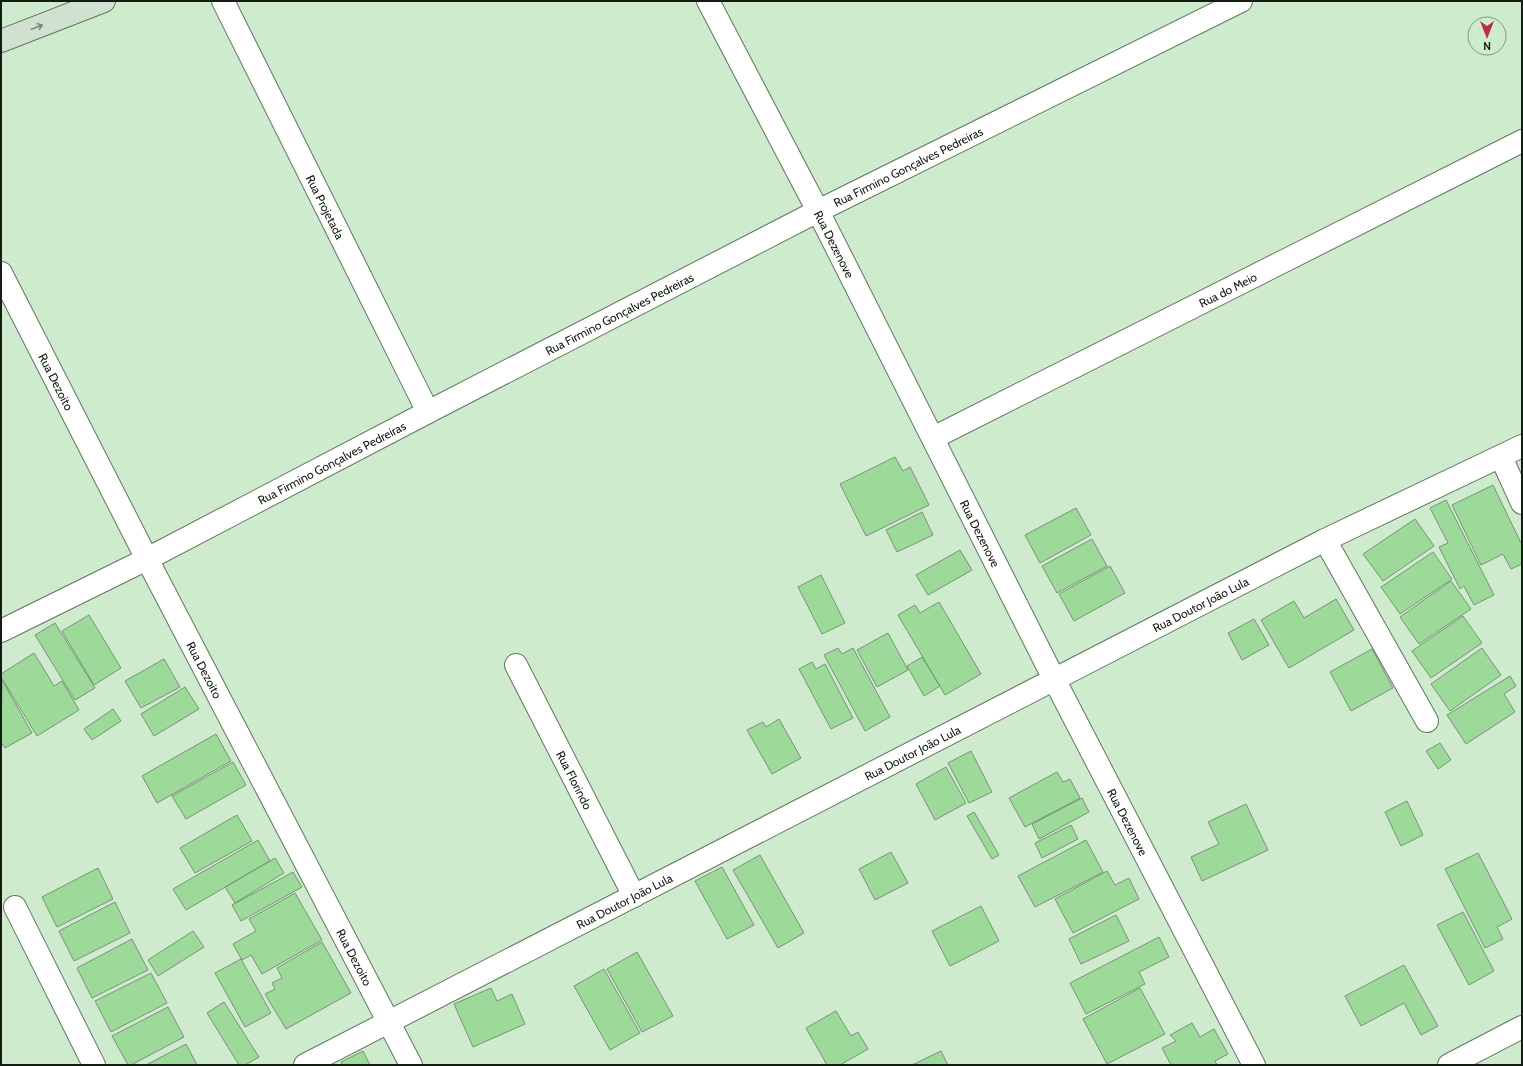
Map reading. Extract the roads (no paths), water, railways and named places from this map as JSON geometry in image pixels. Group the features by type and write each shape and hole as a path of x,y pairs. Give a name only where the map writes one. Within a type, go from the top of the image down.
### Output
{"main road":[{"path":"1,41 104,1"}],"street":[{"name":"Rua Projetada","path":"223,1 428,412"},
{"name":"Rua Dezenove","path":"708,1 818,211 1054,679 1254,1065"},
{"name":"Rua Firmino Gonçalves Pedreiras","path":"1,631 147,559 818,211 1241,1"},
{"name":"Rua do Meio","path":"933,438 1522,141"},
{"name":"Rua Dezoito","path":"1,273 147,559 411,1065"},
{"name":"Rua Doutor João Lula","path":"305,1065 1325,540 1522,446"},
{"path":"1502,456 1522,503"},
{"path":"1325,540 1427,721"},
{"name":"Rua Florindo","path":"516,665 634,896"},
{"path":"15,907 94,1065"},
{"path":"1449,1065 1522,1027"}]}
